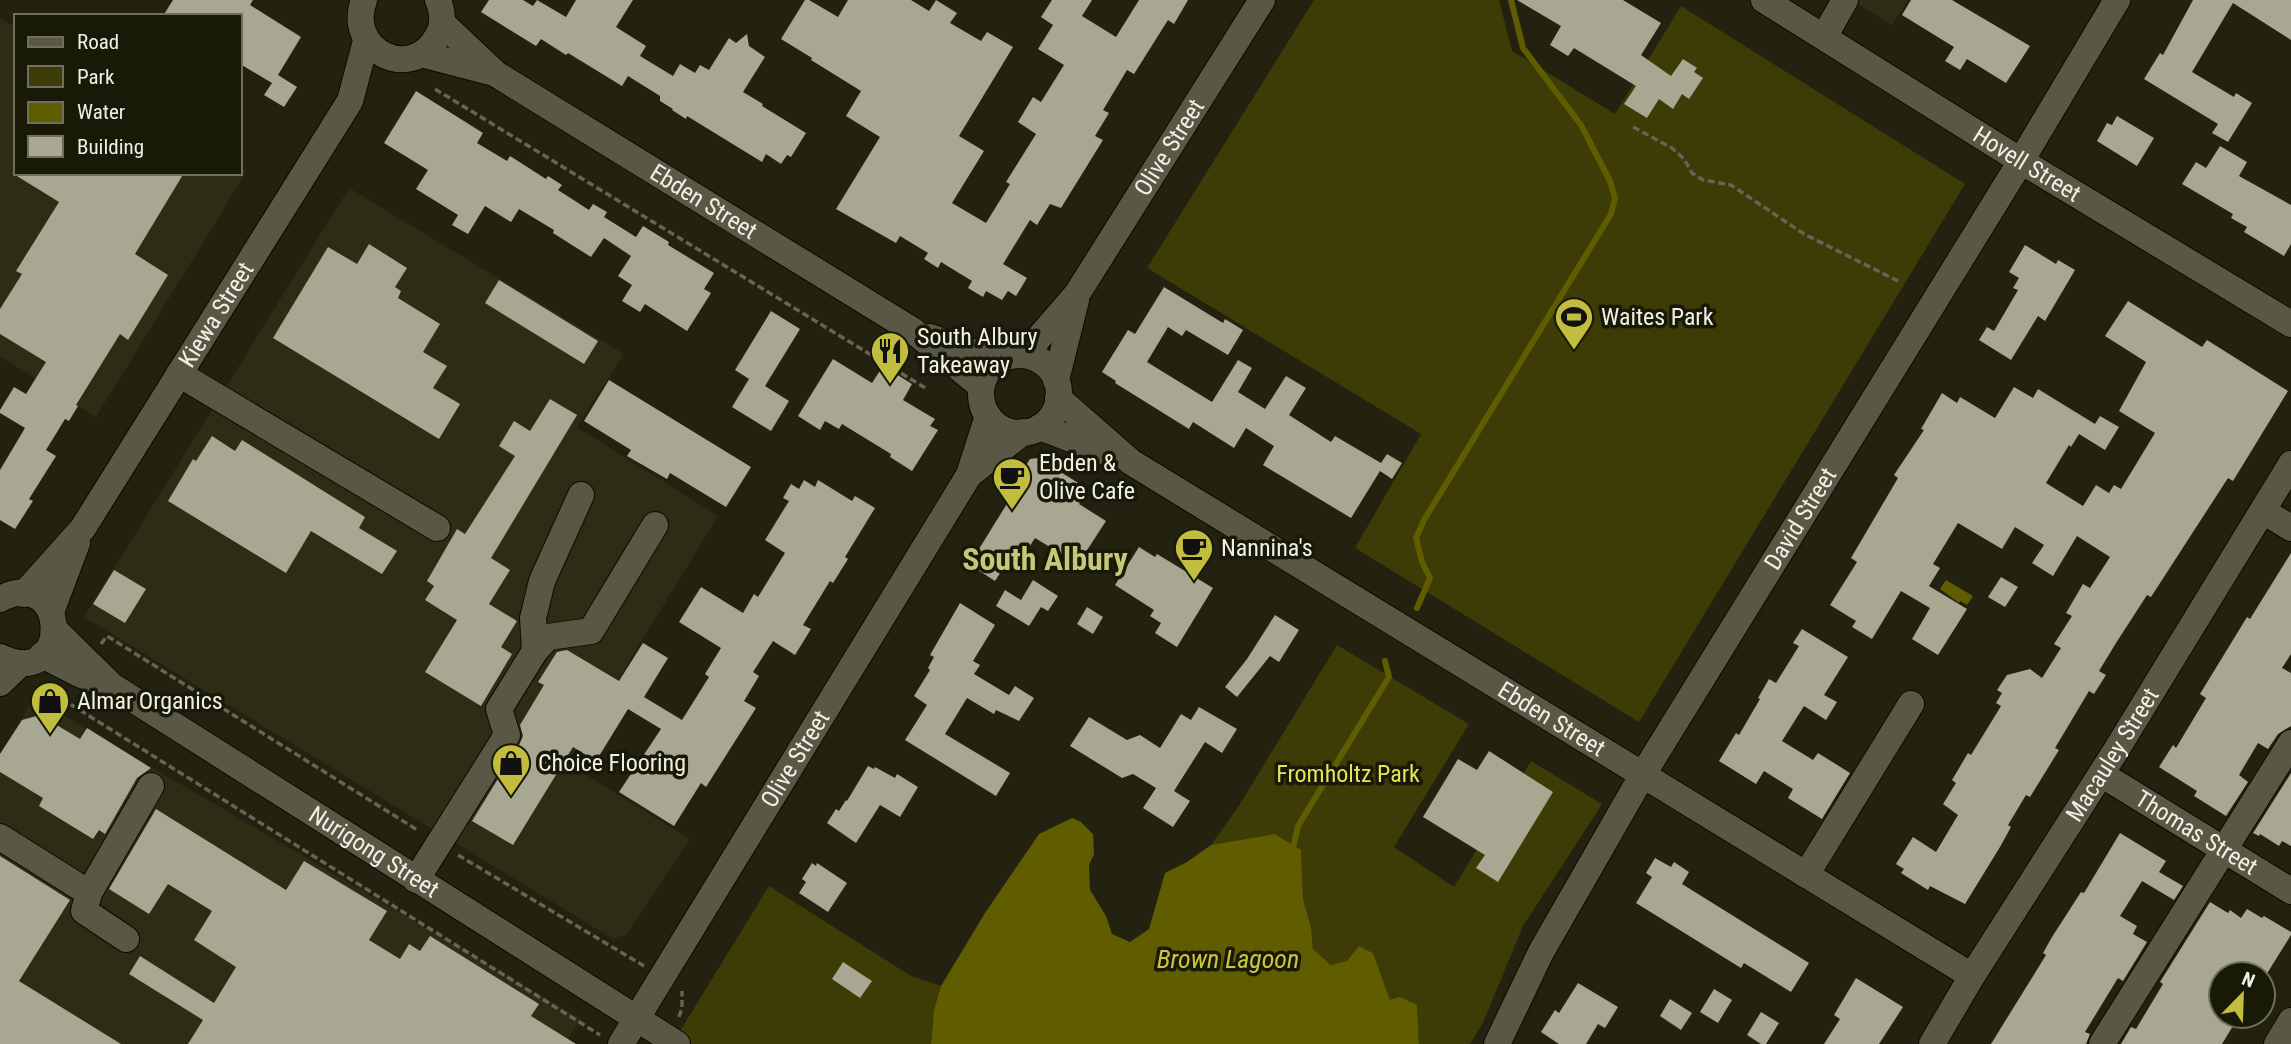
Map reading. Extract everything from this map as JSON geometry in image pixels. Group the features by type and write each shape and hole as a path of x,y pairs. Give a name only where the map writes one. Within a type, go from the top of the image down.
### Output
{"street":[{"name":"Olive Street","path":"1024,355 1077,294 1262,0"},
{"name":"Hovell Street","path":"1765,0 2021,161 2291,324"},
{"path":"1824,37 1845,0"},
{"name":"David Street","path":"1497,1044 1541,952 1642,776 2021,161 2116,0"},
{"name":"Kiewa Street","path":"21,658 53,639 53,621 83,528 350,101 436,41 440,11"},
{"name":"Ebden Street","path":"440,11 496,74 912,330 981,387"},
{"name":"Kiewa Street","path":"350,101 358,15"},
{"name":"Ebden Street","path":"358,15 380,54 410,57 496,74"},
{"name":"Olive Street","path":"1057,389 1077,294"},
{"name":"Ebden Street","path":"912,330 998,361"},
{"path":"1024,355 1044,363 1057,389 1052,415 1032,430 1003,429 988,416 981,397 981,387 990,368 998,361 1024,355"},
{"path":"179,374 438,528"},
{"name":"Ebden Street","path":"1057,389 1130,462"},
{"name":"Olive Street","path":"614,1042 636,1018 970,475 988,416"},
{"name":"Olive Street","path":"970,475 1032,430"},
{"name":"Ebden Street","path":"1032,430 1130,462 1972,976"},
{"name":"Macauley Street","path":"1932,1044 2291,464"},
{"path":"535,651 533,618 542,581 580,495"},
{"path":"2263,511 2291,528"},
{"path":"416,880 507,735 499,709 535,651 548,637 591,631 655,524"},
{"name":"Kiewa Street","path":"8,596 83,528"},
{"name":"Nurigong Street","path":"8,596 35,597 44,603 53,621 112,686"},
{"path":"0,683 21,658"},
{"name":"Nurigong Street","path":"21,658 112,686 672,1041"},
{"path":"1806,875 1911,704"},
{"path":"2102,1044 2291,743"},
{"name":"Thomas Street","path":"2101,774 2291,891"},
{"path":"125,939 84,911 89,893 152,786"},
{"path":"0,837 89,893"},
{"path":"2277,1044 2291,1021"}],"path":[{"path":"435,89 926,389"},
{"path":"1633,127 1672,148 1684,159 1692,173 1703,180 1731,185 1804,234 1898,281"},
{"path":"100,644 107,636 439,843 631,957"},
{"path":"62,699 614,1042"},
{"path":"672,1041 682,1008 682,988"}],"shaded area":[{"path":"1851,0 1908,0 1892,25"},
{"path":"0,18 14,27 14,175 242,175 242,168 247,171 96,417 0,356"},
{"path":"349,188 624,354 577,427 718,516 567,763 690,839 627,934 613,939 84,617"},
{"path":"34,698 581,1019 565,1044 0,1044 0,755"}],"green space":[{"name":"Waites Park","path":"1314,0 1499,0 1512,51 1615,114 1681,6 1965,184 1639,722 1355,548 1421,434 1147,268"},
{"name":"Fromholtz Park","path":"1337,645 1469,724 1394,847 1454,887 1531,761 1602,804 1523,926 1483,1023 1470,1044 1419,1044 1417,1005 1390,1001 1373,953 1359,946 1347,962 1331,965 1313,949 1311,927 1303,899 1301,850 1275,834 1211,845 1240,804"},
{"path":"769,886 911,976 941,986 934,1010 931,1044 672,1044"}],"water":[{"path":"1946,580 1973,596 1967,605 1960,601 1959,603 1940,589"},
{"name":"Brown Lagoon","path":"1072,818 1081,822 1093,834 1094,854 1089,865 1090,890 1106,916 1112,934 1130,942 1149,929 1165,873 1211,845 1275,834 1301,850 1303,899 1311,927 1313,949 1331,965 1347,961 1359,946 1373,953 1390,1000 1400,997 1417,1005 1419,1044 931,1044 934,1010 941,986 985,913 1039,834"}],"building":[{"path":"173,0 253,0 250,5 301,37 278,75 297,87 284,107 264,95 272,83 242,65 242,14 164,14"},
{"path":"489,0 523,0 533,6 537,0 566,17 576,0 633,0 616,27 646,46 640,56 673,76 680,64 695,73 700,65 709,70 729,38 736,43 747,34 749,46 765,57 743,92 806,133 791,157 787,155 781,164 766,154 762,162 687,116 686,119 660,101 660,96 628,76 622,86 541,39 536,46 481,12"},
{"path":"805,0 838,17 848,0 911,0 929,11 936,0 957,13 950,23 981,41 987,32 1013,47 959,136 984,151 952,203 986,223 1010,184 1006,182 1036,134 1018,122 1033,97 1041,102 1064,65 1038,49 1053,25 1041,17 1052,0 1092,0 1082,16 1116,37 1139,0 1188,0 1174,24 1168,20 1134,74 1127,70 1103,110 1109,113 1095,136 1103,140 1061,208 1050,204 1037,225 1030,220 1003,264 1027,278 1016,296 1008,291 1002,300 986,291 983,297 968,288 972,281 941,262 938,268 924,259 928,253 900,236 896,243 836,209 880,137 846,116 861,91 781,39"},
{"path":"1517,0 1623,0 1661,23 1641,55 1671,76 1683,59 1697,68 1694,72 1703,78 1689,99 1682,94 1673,109 1659,99 1647,118 1624,104 1636,86 1574,48 1568,56 1550,45 1561,26"},
{"path":"1911,0 1952,0 2030,46 2006,83 1967,59 1960,70 1945,61 1954,47 1902,15"},
{"path":"2193,0 2291,0 2291,40 2233,3 2192,72 2234,97 2236,93 2252,103 2228,142 2212,133 2218,124 2144,79 2160,53 2163,55"},
{"path":"416,91 483,133 477,143 507,161 510,156 546,179 548,176 562,185 558,190 589,210 593,204 607,212 604,217 636,237 643,226 714,273 704,289 711,293 687,331 645,304 640,312 622,301 632,285 618,276 631,256 604,238 591,257 519,209 511,222 485,206 468,234 452,225 458,215 416,189 428,170 384,143"},
{"path":"2117,116 2154,138 2137,166 2097,141 2107,123 2112,125"},
{"path":"2220,146 2247,162 2239,176 2291,205 2291,244 2284,256 2244,232 2247,227 2231,218 2233,214 2182,184 2196,162 2206,168"},
{"path":"15,175 183,175 135,254 168,275 128,340 120,334 69,421 65,419 46,450 56,456 29,499 33,501 15,529 0,520 0,470 25,428 0,413 0,410 14,387 26,394 46,362 0,334 0,309 22,274 16,271 59,202"},
{"path":"369,244 407,268 395,287 401,291 398,298 440,324 423,352 447,366 433,388 460,404 439,439 273,338 328,247 357,264"},
{"path":"2025,245 2056,264 2058,260 2075,270 2045,321 2038,316 2011,360 1979,340 1987,327 1994,331 2018,290 2013,288 2019,278 2009,272"},
{"path":"499,280 598,341 584,364 485,303"},
{"path":"1164,287 1223,323 1225,319 1243,330 1228,355 1186,330 1182,336 1168,327 1147,362 1212,402 1238,360 1252,368 1238,392 1265,409 1286,376 1306,388 1289,415 1331,442 1335,436 1381,463 1387,454 1402,463 1392,479 1380,471 1351,518 1263,465 1274,446 1246,428 1234,448 1193,422 1189,429 1115,383 1116,381 1102,372 1128,330 1135,334"},
{"path":"2128,301 2202,347 2207,340 2288,391 2233,481 2228,478 2151,597 2147,595 2116,643 2099,671 2106,675 2094,694 2089,691 2055,748 2059,750 2030,797 2026,795 2008,825 2011,827 2000,847 1965,904 1930,886 1928,890 1901,873 1904,869 1896,864 1913,837 1936,852 1958,815 1943,804 1956,783 1952,780 2001,706 1996,703 2002,693 1997,690 2007,675 2030,669 2042,678 2061,648 2054,644 2072,616 2066,613 2083,584 2090,588 2110,557 2077,536 2053,576 2032,563 2044,545 2015,527 2002,549 1958,523 1933,564 1940,568 1929,586 1967,609 1938,655 1912,639 1930,608 1901,591 1872,639 1852,627 1856,621 1830,605 1857,562 1851,558 1898,478 1894,475 1924,430 1921,429 1942,393 1957,403 1960,397 1995,418 2014,387 2033,398 2038,389 2095,424 2100,416 2119,427 2105,450 2079,434 2071,447 2069,445 2046,483 2083,506 2096,485 2109,493 2114,485 2121,489 2155,433 2119,411 2146,362 2105,336"},
{"path":"771,311 800,329 765,386 789,401 771,431 732,407 749,379 735,370"},
{"path":"833,359 872,383 883,366 912,384 903,400 935,419 930,426 938,430 912,471 890,457 891,454 842,424 839,429 825,421 820,430 798,416"},
{"path":"609,380 751,467 726,507 670,473 667,479 627,456 631,450 584,421"},
{"path":"550,399 577,415 491,558 510,570 489,604 517,621 501,647 512,654 481,706 425,672 457,620 425,600 434,586 427,581 457,529 465,534 515,456 499,446 514,421 530,431"},
{"path":"212,436 235,451 242,440 365,517 359,528 397,551 382,574 311,531 286,573 168,501 193,459 196,461"},
{"path":"1038,458 1088,489 1079,504 1106,521 1078,564 1035,538 1026,552 1017,547 995,581 975,568 979,560 974,557 1013,494 1009,492 1030,459"},
{"path":"804,480 815,487 818,480 852,501 855,496 875,508 845,557 848,559 833,583 830,581 803,625 811,629 795,655 773,641 753,672 759,676 744,701 756,708 706,787 701,783 674,826 619,792 661,729 628,709 596,761 573,747 513,845 472,821 520,743 523,736 520,725 544,685 538,682 557,652 567,650 619,681 643,643 668,658 644,697 682,720 709,677 705,674 721,648 679,622 701,587 743,613 754,594 758,597 785,553 765,540 789,501 783,498 791,484 799,489"},
{"path":"1139,547 1155,557 1157,554 1213,588 1177,647 1155,633 1161,623 1150,616 1154,610 1115,585"},
{"path":"2291,553 2291,654 2282,668 2291,673 2291,726 2278,734 2268,749 2258,743 2239,775 2248,782 2226,816 2194,796 2197,791 2159,767 2173,745 2176,748 2206,698 2200,694 2247,617 2250,619"},
{"path":"114,570 146,589 125,623 93,604"},
{"path":"2001,577 2018,587 2005,607 1988,597"},
{"path":"1033,580 1058,596 1048,611 1041,607 1029,626 996,606 1005,590 1021,600"},
{"path":"960,603 995,625 973,661 980,665 974,674 1009,695 1015,686 1034,698 1019,721 996,710 994,714 967,698 945,734 1010,773 996,796 905,740 927,705 914,696 930,670 928,668 934,657 930,655"},
{"path":"1087,607 1103,617 1093,634 1077,624"},
{"path":"1275,615 1299,630 1279,662 1270,656 1237,697 1225,687"},
{"path":"1802,629 1848,657 1824,695 1837,702 1826,720 1804,706 1782,741 1813,760 1818,753 1850,773 1822,819 1788,798 1793,789 1764,771 1756,784 1719,761 1736,733 1739,735 1769,679 1776,683 1799,646 1793,643"},
{"path":"1199,707 1237,729 1222,753 1205,742 1174,791 1190,801 1173,827 1143,808 1156,788 1133,774 1122,778 1070,746 1089,717 1127,740 1140,735 1160,748 1181,714 1191,720"},
{"path":"40,715 80,739 87,728 151,768 137,778 105,834 99,830 93,839 39,806 43,798 0,772 0,754 22,720"},
{"path":"1489,751 1553,792 1498,882 1476,868 1485,855 1423,817 1458,759 1477,770"},
{"path":"868,766 895,778 897,774 918,787 900,817 880,805 856,843 827,823 836,809 839,811 847,801"},
{"path":"2291,773 2291,846 2282,841 2279,846 2260,834 2259,836 2253,833"},
{"path":"156,809 286,890 304,861 387,911 369,940 400,959 409,944 420,951 430,936 539,1004 531,1016 576,1044 188,1044 203,1020 129,974 140,956 214,1003 236,967 194,940 212,911 168,884 149,914 109,889"},
{"path":"2120,833 2166,861 2159,872 2183,886 2174,900 2142,881 2120,916 2137,926 2133,934 2147,942 2123,981 2118,978 2085,1032 2090,1034 2086,1044 1991,1044 2046,955 2043,953 2052,937 2081,892 2084,893"},
{"path":"0,856 70,900 19,981 121,1044 0,1044"},
{"path":"1655,858 1671,867 1674,862 1689,872 1682,884 1809,963 1791,992 1744,963 1741,968 1636,903 1652,877 1646,873"},
{"path":"812,863 816,866 817,863 847,883 828,912 799,893 806,882 802,879"},
{"path":"2210,902 2241,918 2247,909 2291,932 2275,960 2207,960 2207,1030 2230,1030 2222,1044 2121,1044 2131,1027 2136,1029 2163,984 2160,982"},
{"path":"843,962 872,981 860,998 832,979"},
{"path":"1856,978 1903,1007 1879,1044 1824,1044 1840,1019 1834,1015"},
{"path":"1578,983 1618,1007 1605,1028 1598,1024 1586,1044 1559,1044 1541,1032 1555,1010 1559,1013"},
{"path":"1714,989 1732,1000 1718,1023 1700,1012"},
{"path":"1670,999 1692,1013 1681,1030 1660,1016"},
{"path":"1761,1012 1779,1023 1766,1044 1761,1044 1747,1035"}],"waterway":[{"path":"1417,608 1430,578 1422,562 1416,538 1424,520 1611,214 1615,198 1610,181 1581,125 1523,48 1511,0"},
{"path":"1292,852 1298,826 1389,677 1385,661"}],"place":[{"name":"Waites Park","path":"1574,351"},
{"name":"South Albury Takeaway","path":"890,385"},
{"name":"Ebden & Olive Cafe","path":"1012,511"},
{"name":"Nannina's","path":"1194,582"},
{"name":"Almar Organics","path":"50,735"},
{"name":"Choice Flooring","path":"511,797"}],"district":[{"name":"South Albury","path":"1045,559"}]}
